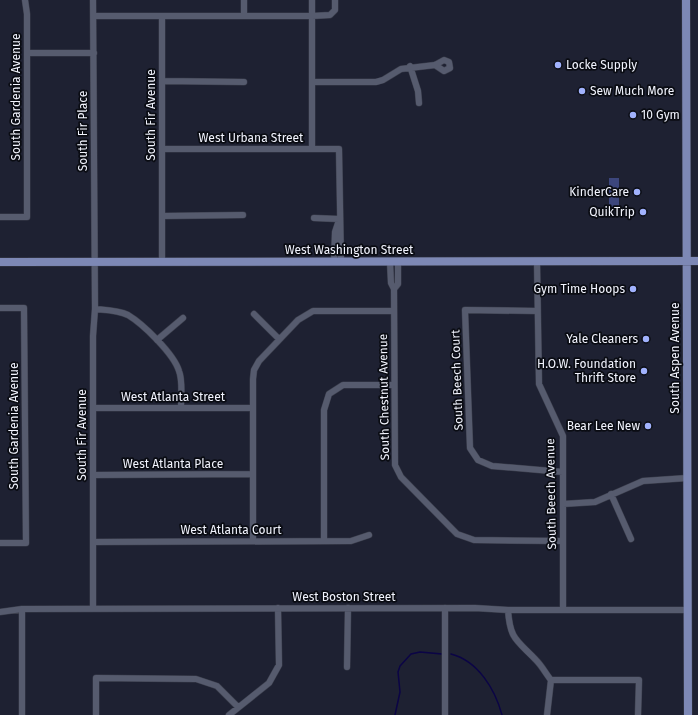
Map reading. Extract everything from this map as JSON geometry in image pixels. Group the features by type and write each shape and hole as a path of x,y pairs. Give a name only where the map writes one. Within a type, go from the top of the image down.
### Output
{"main road":[{"name":"South Aspen Avenue","path":"686,0 688,715"},
{"name":"West Washington Street","path":"0,262 698,261"}],"street":[{"name":"South Gardenia Avenue","path":"0,217 27,217 27,53 25,0"},
{"name":"South Fir Place","path":"93,0 94,262"},
{"path":"244,0 244,16"},
{"path":"312,0 312,149"},
{"path":"94,16 330,15 335,10 335,0"},
{"name":"South Fir Avenue","path":"162,16 162,262"},
{"path":"27,53 94,53"},
{"path":"312,82 376,82 384,80 401,69 410,66 435,65"},
{"path":"410,66 418,91 419,103"},
{"path":"162,81 244,82"},
{"name":"West Urbana Street","path":"162,149 339,149 339,218"},
{"path":"162,216 243,215"},
{"path":"314,218 339,218 334,232 338,262"},
{"name":"South Fir Avenue","path":"93,609 94,262"},
{"name":"South Chestnut Avenue","path":"394,262 391,283 394,289 395,465 400,477 457,534 474,540 563,541"},
{"name":"South Beech Avenue","path":"537,262 539,384 563,436 563,610"},
{"name":"South Gardenia Avenue","path":"0,308 24,308 26,544 0,543"},
{"path":"95,310 115,311 128,315 158,340 180,372 181,408"},
{"name":"South Beech Court","path":"537,311 465,310 470,448 478,460 492,466 563,472"},
{"path":"252,540 254,370 259,361 298,320 313,312 394,311"},
{"path":"254,314 279,339"},
{"path":"158,340 183,318"},
{"path":"324,541 324,410 329,394 343,385 394,385"},
{"name":"West Atlanta Street","path":"93,408 253,408"},
{"name":"West Atlanta Place","path":"94,475 252,474"},
{"path":"563,504 595,502 643,481 687,478"},
{"path":"611,494 630,538"},
{"name":"West Atlanta Court","path":"93,542 252,540 351,541 369,536"},
{"path":"229,715 269,683 279,665 278,608"},
{"name":"West Boston Street","path":"0,612 22,609 278,608 688,610"},
{"path":"347,666 348,608"},
{"path":"445,608 446,715"},
{"path":"22,609 22,715"},
{"path":"508,610 510,626 517,643 537,660 551,680 548,715"},
{"path":"96,715 96,678 196,679 217,686 238,708"},
{"path":"551,680 639,680 638,715"}],"shaded area":[{"path":"609,178 619,178 619,207 609,207"}],"waterway":[{"path":"395,715 400,692 398,672 400,666 411,654 420,652 442,654"},
{"path":"451,654 469,663 484,677 495,695 502,715"}],"place":[{"name":"Locke Supply","path":"558,65"},
{"name":"Sew Much More","path":"582,91"},
{"name":"10 Gym","path":"633,115"},
{"name":"KinderCare","path":"637,192"},
{"name":"QuikTrip","path":"643,212"},
{"name":"Gym Time Hoops","path":"633,289"},
{"name":"Yale Cleaners","path":"646,339"},
{"name":"H.O.W. Foundation Thrift Store","path":"644,371"},
{"name":"Bear Lee New","path":"648,426"}]}
